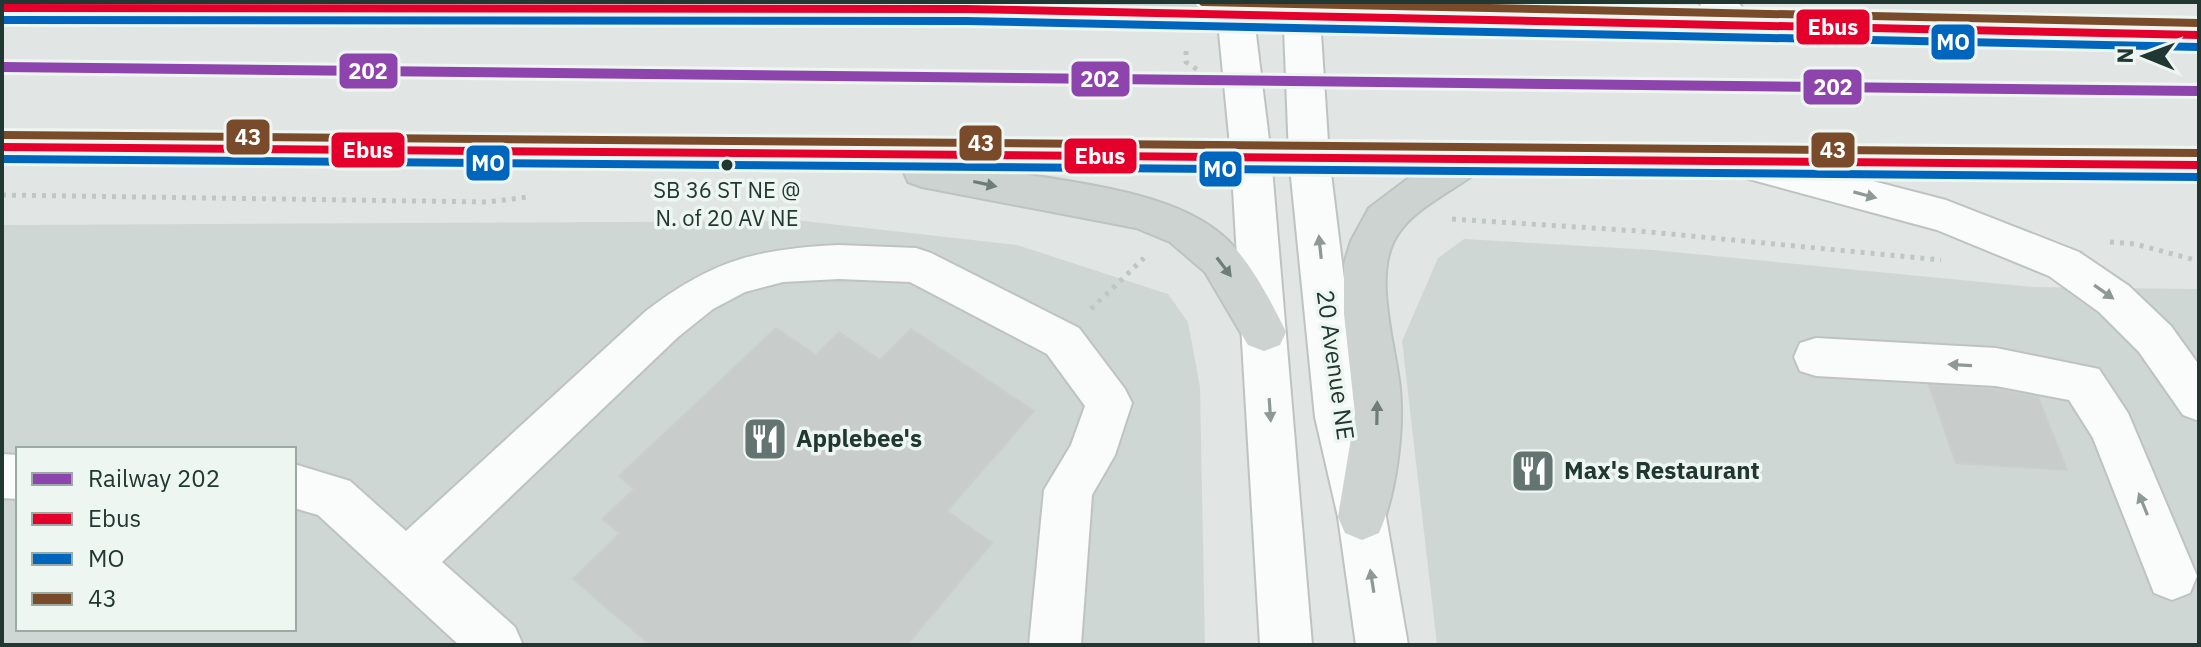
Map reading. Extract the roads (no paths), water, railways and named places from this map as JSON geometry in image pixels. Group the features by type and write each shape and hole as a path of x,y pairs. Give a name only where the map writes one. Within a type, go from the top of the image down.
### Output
{"main road":[{"path":"62,2 101,9"},
{"path":"1472,2 1534,21"},
{"path":"2,8 1235,8 1534,21 1727,14 2199,35"},
{"path":"2,147 826,151 2199,165"},
{"path":"826,151 1060,200 1140,213 1185,230 1220,260 1264,332"},
{"path":"1362,517 1379,413 1365,301 1365,278 1372,243 1384,220 1468,158"}],"street":[{"path":"1235,8 1251,156 1286,645"},
{"name":"20 Avenue NE","path":"1301,9 1309,157 1338,417 1362,517 1382,645"},
{"path":"1735,160 1946,216 2064,264 2114,299 2155,339 2199,401"},
{"path":"406,563 662,324 698,296 735,277 783,265 839,262 916,265 1063,341 1109,403 1091,455 1068,490 1055,645"},
{"path":"1816,357 1996,367 2083,383 2112,428 2172,576"},
{"path":"296,487 333,497 497,645"}],"rail line":[{"name":"202","path":"2,67 2199,91"}],"place":[{"name":"SB 36 ST NE @ N. of 20 AV NE","path":"727,165"},
{"name":"Applebee's","path":"765,439"},
{"name":"Max's Restaurant","path":"1533,471"}]}
